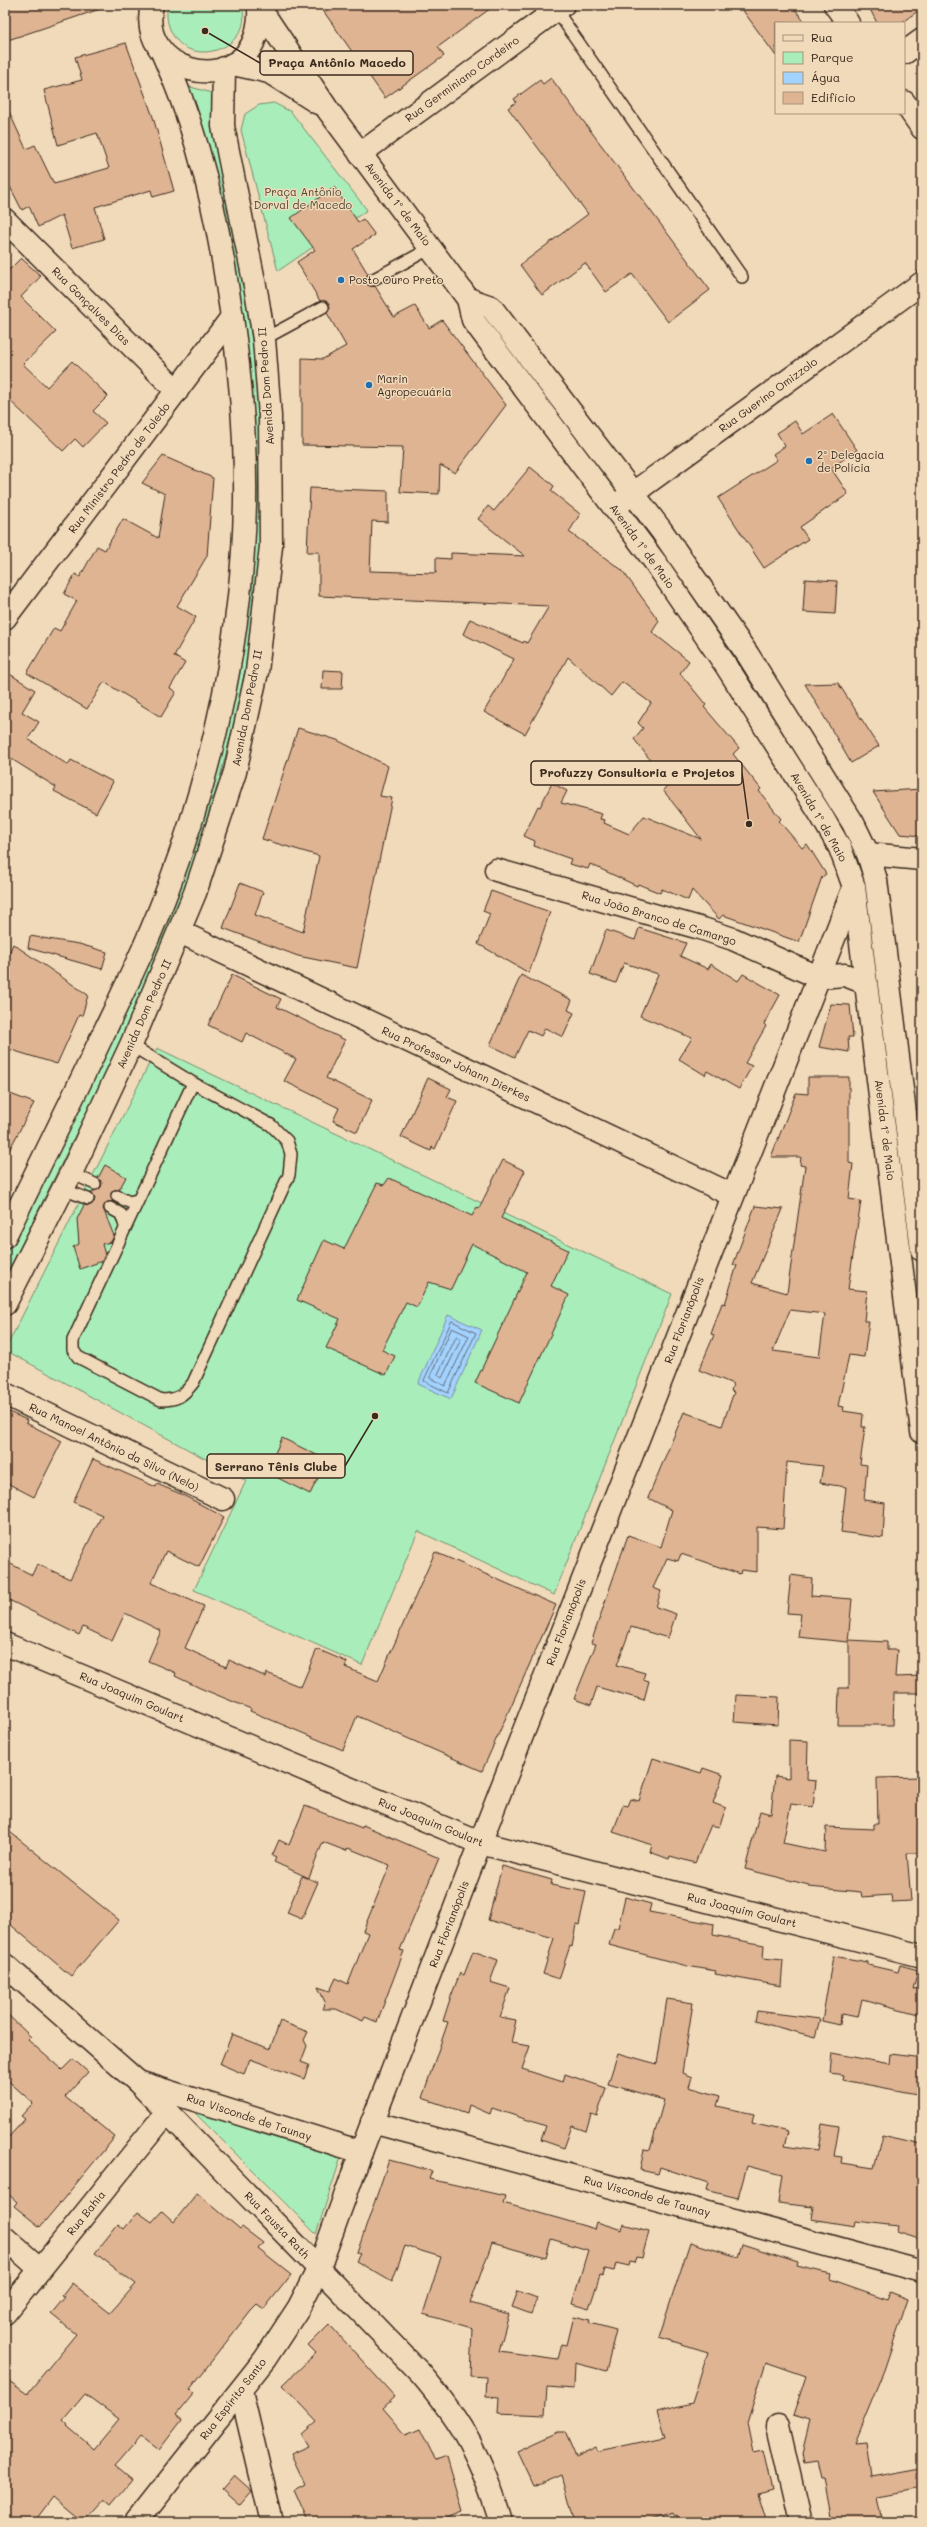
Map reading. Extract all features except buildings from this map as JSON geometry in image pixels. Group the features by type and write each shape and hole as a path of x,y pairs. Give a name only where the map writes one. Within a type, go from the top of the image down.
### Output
{"street":[{"path":"835,5 847,22"},
{"path":"162,52 180,67 207,72 229,66 253,43 259,25 259,6"},
{"name":"Avenida 1º de Maio","path":"259,6 328,110 468,299 473,320 668,580 727,667 821,815 840,848 854,887 922,1432"},
{"name":"Rua Germiniano Cordeiro","path":"360,154 557,6"},
{"path":"5,1236 113,1012 171,882 193,814 216,728 236,608 245,504 244,429 232,317 224,263 198,146 181,94 150,26 149,8"},
{"path":"905,52 922,40"},
{"name":"Avenida 1º de Maio","path":"229,66 269,72 328,110"},
{"name":"Avenida Dom Pedro II","path":"5,1304 67,1181 131,1045 180,932 220,822 235,772 257,672 265,604 272,504 270,416 264,339 246,235 223,126 229,66"},
{"path":"905,103 922,128"},
{"name":"Rua Gonçalves Dias","path":"5,220 177,391"},
{"name":"Rua Guerino Omizzolo","path":"614,506 922,283"},
{"name":"Avenida 1º de Maio","path":"468,299 491,307 634,492 685,562 748,654 853,824 868,854 876,880 922,1250"},
{"name":"Rua Ministro Pedro de Toledo","path":"5,618 232,317"},
{"path":"727,667 748,654"},
{"path":"868,854 922,859"},
{"name":"Rua Florianópolis","path":"319,2268 372,2122 732,1195 868,854"},
{"name":"Rua João Branco de Camargo","path":"496,870 703,929 733,939 818,977"},
{"name":"Rua Professor Johann Dierkes","path":"180,932 732,1195"},
{"path":"818,977 845,975 866,983"},
{"name":"Rua Manoel Antônio da Silva (Nelo)","path":"5,1394 223,1499"},
{"name":"Rua Joaquim Goulart","path":"5,1644 480,1844 922,1956"},
{"name":"Rua Fausta Rath","path":"5,1965 138,2082 421,2374 447,2405 469,2438 488,2482 501,2522"},
{"name":"Rua Visconde de Taunay","path":"138,2082 361,2152"},
{"name":"Rua Bahia","path":"5,2313 167,2112"},
{"name":"Rua Visconde de Taunay","path":"372,2122 922,2271"},
{"path":"5,2238 40,2269"},
{"name":"Rua Espírito Santo","path":"139,2520 241,2391 284,2331 319,2268"},
{"path":"241,2391 272,2522"},
{"path":"778,2426 800,2522"}],"lane":[{"path":"557,6 742,277"},
{"path":"372,280 430,248"},
{"path":"264,339 323,307"},
{"path":"131,1045 193,1083 271,1125 287,1141 291,1154 289,1175 193,1384 182,1396 174,1400 161,1400 78,1357 73,1350 73,1340 137,1200 193,1083"},
{"path":"67,1181 95,1184"},
{"path":"67,1181 88,1199"},
{"path":"116,1196 129,1202 137,1200"},
{"path":"110,1208 121,1214 125,1226"}],"green space":[{"path":"168,5 241,5 244,20 240,32 231,42 219,49 205,52 191,50 179,43 170,29 167,17"},
{"path":"187,86 212,93 213,135 237,239 255,362 262,460 260,548 248,655 236,715 220,777 179,909 133,1018 5,1278 5,1257 121,1019 171,903 254,512"},
{"name":"Praça Antônio Dorval de Macedo","path":"274,103 291,112 367,210 278,271 241,130 245,114 259,105"},
{"path":"637,511 734,650 725,648 676,573 635,516"},
{"path":"754,681 846,831 842,832 746,682"},
{"path":"157,1048 672,1294 554,1595 418,1531 362,1665 194,1590 246,1481 5,1350"},
{"path":"193,2111 342,2154 316,2234"}],"water":[{"path":"448,1315 482,1330 451,1399 418,1384"}],"place":[{"name":"Praça Antônio Macedo","path":"205,31"},
{"name":"Posto Ouro Preto","path":"341,280"},
{"name":"Marin Agropecuária","path":"369,385"},
{"name":"2ª Delegacia de Polícia","path":"809,461"},
{"name":"Profuzzy Consultoria e Projetos","path":"749,824"},
{"name":"Serrano Tênis Clube","path":"375,1416"}]}
